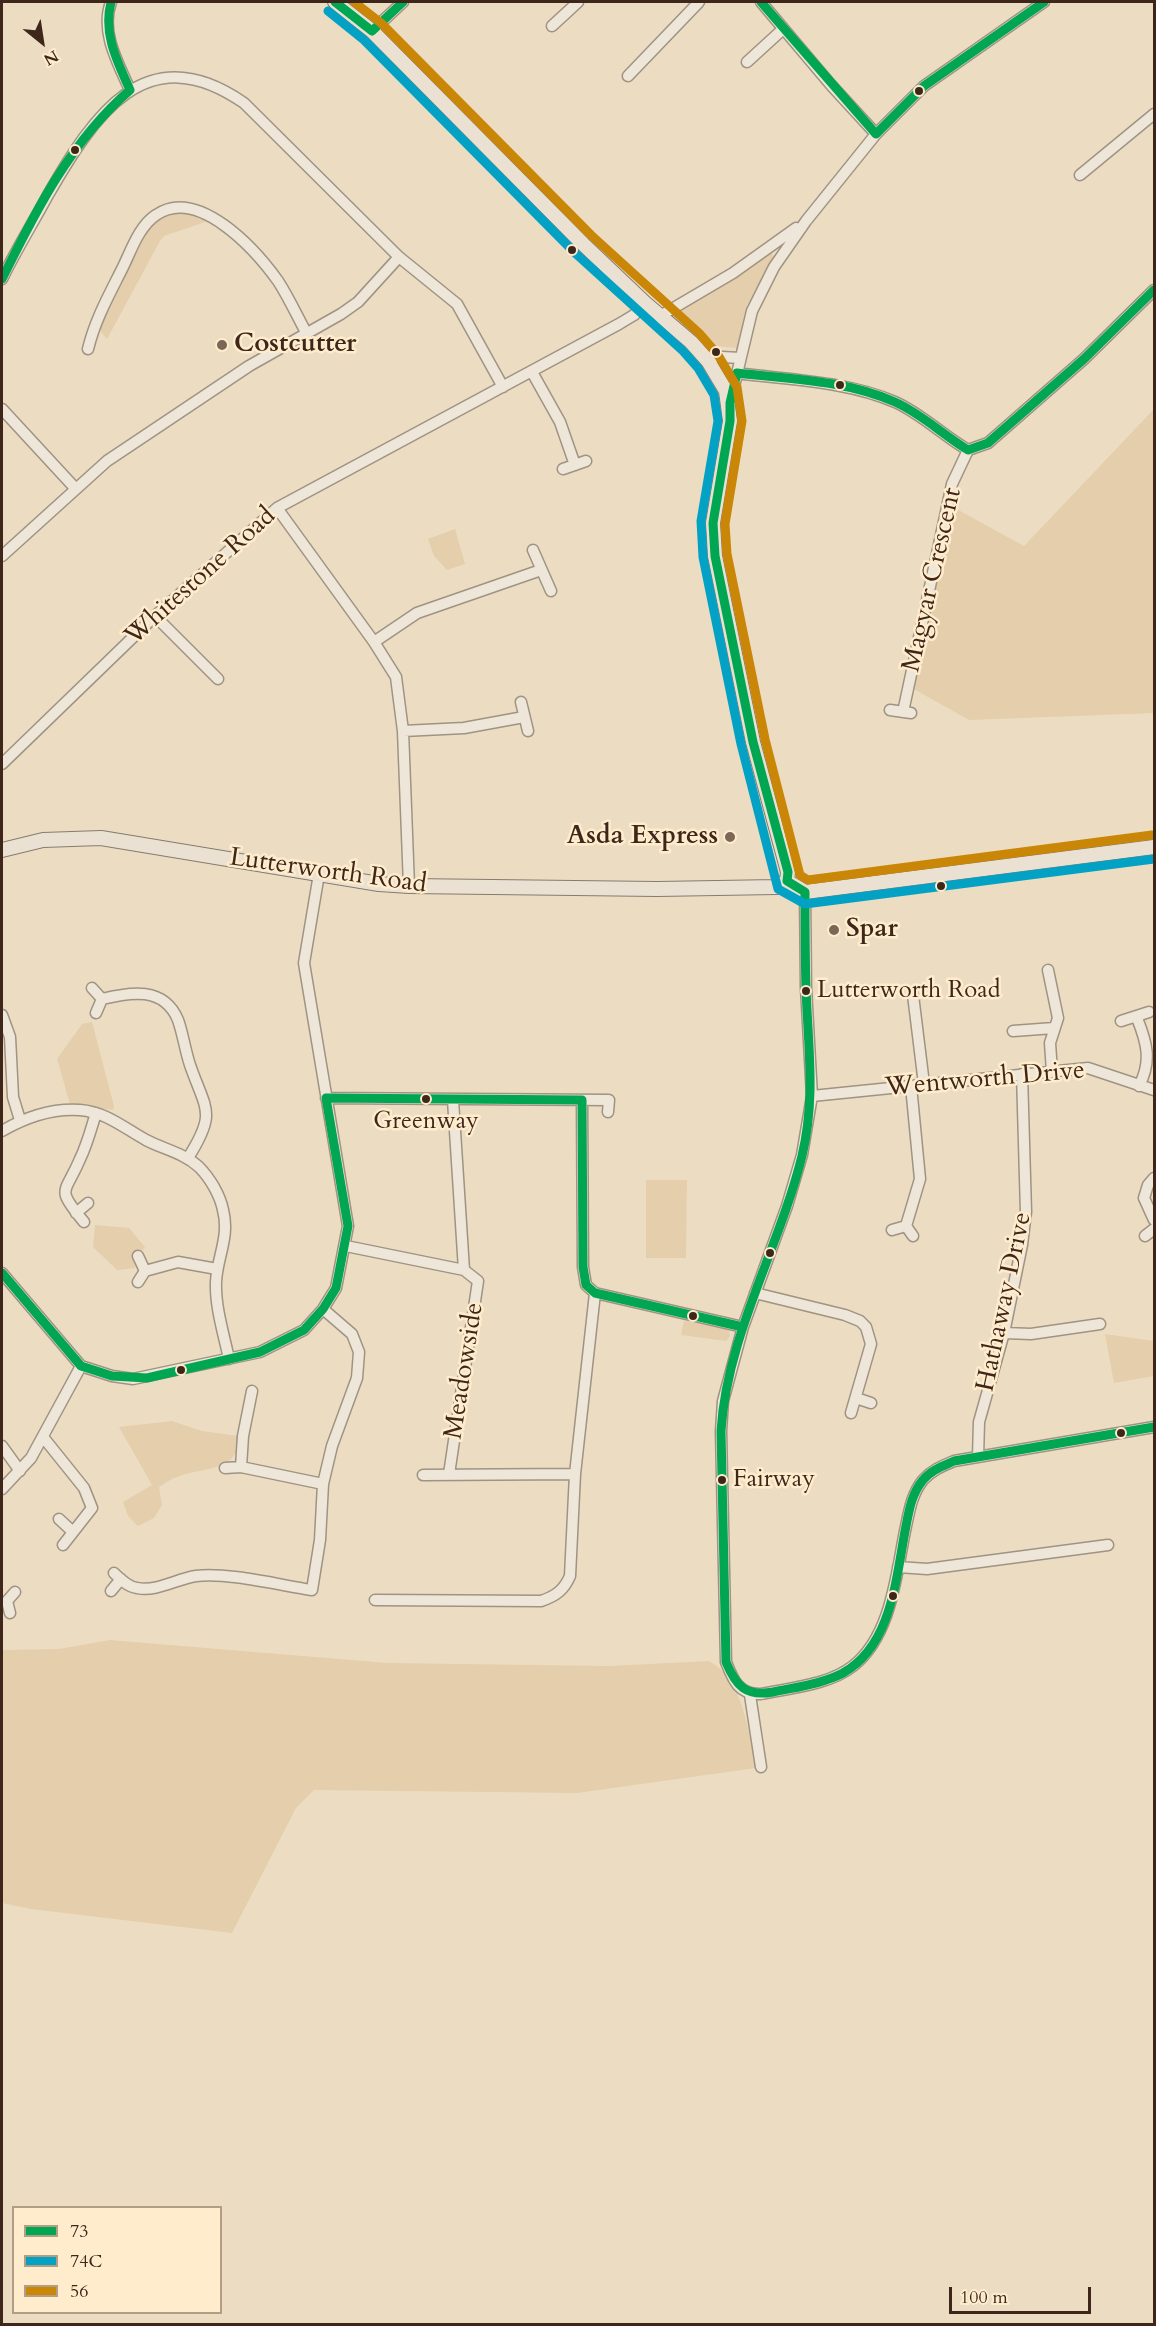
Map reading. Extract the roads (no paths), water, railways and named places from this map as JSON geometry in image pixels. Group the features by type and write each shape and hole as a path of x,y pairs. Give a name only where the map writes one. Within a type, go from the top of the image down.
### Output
{"main road":[{"path":"335,2 372,31 645,303 704,356 719,377 730,403 729,429 714,523 715,556 753,742 788,872 787,881 805,892 1155,847"},
{"name":"Lutterworth Road","path":"2,849 43,840 101,838 319,874 409,886 657,889 777,887 787,881"}],"street":[{"path":"111,2 109,29 111,48 130,90"},
{"path":"372,31 403,2"},
{"path":"552,26 578,2"},
{"path":"628,76 699,2"},
{"path":"761,2 782,30 876,134"},
{"path":"730,403 752,311 788,245 806,220 876,134 929,81 1044,2"},
{"path":"747,62 782,30"},
{"path":"2,279 61,172 81,142 115,101 130,90 158,78 199,79 221,87 244,103 399,257 457,304 503,387"},
{"path":"1080,175 1155,114"},
{"path":"88,349 93,326 141,233 156,215 175,207 188,206 207,213 237,237 277,280 306,334"},
{"path":"660,316 725,279 806,220"},
{"path":"2,556 107,461 249,366 358,302 399,257"},
{"path":"737,373 861,391 894,402 925,418 968,450 988,443 1084,359 1155,290"},
{"name":"Whitestone Road","path":"2,764 155,616 277,507 627,320 645,303"},
{"path":"704,356 740,358"},
{"path":"532,372 581,463 563,469"},
{"path":"2,408 75,488"},
{"name":"Magyar Crescent","path":"890,710 907,713 952,483 968,450"},
{"path":"277,507 374,642 396,677 403,731 409,886"},
{"path":"533,550 551,591"},
{"path":"374,642 417,613 541,570"},
{"path":"155,616 218,680"},
{"path":"521,702 528,731"},
{"path":"403,731 464,728 524,717"},
{"path":"2,1273 81,1366 112,1376 133,1379 260,1352 304,1330 323,1309 336,1288 348,1226 304,963 319,874"},
{"path":"805,892 806,988 812,1096 802,1155 742,1327 723,1401 721,1431 725,1650 726,1662 732,1679 740,1689 750,1695 824,1680 853,1666 875,1642 879,1632 898,1567 912,1499 924,1480 938,1467 954,1461 1155,1427"},
{"path":"1048,970 1058,1018 1050,1043 1052,1072"},
{"path":"92,988 102,999"},
{"path":"102,999 140,992 163,1003 178,1020 191,1067 207,1104 205,1125 188,1158"},
{"path":"913,995 924,1084"},
{"path":"96,1013 102,999"},
{"path":"1121,1021 1137,1018 1149,1012"},
{"path":"2,1015 10,1037 13,1098 20,1120"},
{"path":"1137,1018 1148,1045 1149,1055 1146,1072 1139,1086"},
{"path":"1013,1031 1054,1028"},
{"name":"Wentworth Drive","path":"812,1096 1088,1068 1155,1090"},
{"name":"Hathaway Drive","path":"978,1457 979,1422 1004,1333 1022,1245 1026,1212 1022,1074"},
{"path":"906,1226 920,1179 911,1086"},
{"path":"326,1098 609,1100 608,1112"},
{"path":"453,1100 464,1270"},
{"path":"582,1100 584,1279 595,1293 742,1327"},
{"path":"2,1131 20,1120 63,1109 96,1113 106,1116 147,1140 188,1158 208,1178 224,1212 225,1245 217,1269 216,1293 229,1359"},
{"path":"84,1222 68,1203 65,1185 80,1160 96,1113"},
{"path":"1155,1178 1148,1185 1144,1198 1155,1220"},
{"path":"76,1213 88,1203"},
{"path":"892,1230 906,1226"},
{"path":"906,1226 913,1236"},
{"path":"1145,1236 1155,1229"},
{"name":"Meadowside","path":"345,1246 464,1270 474,1276 479,1287 449,1474"},
{"path":"138,1256 145,1271"},
{"path":"138,1282 145,1271 178,1262 217,1269"},
{"path":"375,1600 541,1600 561,1592 570,1576 575,1474 595,1293"},
{"path":"755,1293 845,1315 860,1321 866,1327 871,1344 851,1413"},
{"path":"111,1591 117,1576 134,1588 151,1589 195,1576 212,1576 312,1590 320,1540 323,1484 332,1446 357,1378 359,1352 352,1334 323,1309"},
{"path":"1004,1333 1031,1334 1100,1324"},
{"path":"2,1489 20,1471 43,1437 81,1366"},
{"path":"241,1467 245,1402 252,1391"},
{"path":"855,1398 871,1403"},
{"path":"43,1437 88,1495 92,1508 90,1514 63,1545"},
{"path":"2,1446 20,1471"},
{"path":"225,1468 241,1467 323,1484"},
{"name":"Meadowside","path":"423,1475 575,1474"},
{"path":"59,1519 73,1532"},
{"path":"898,1567 927,1569 1104,1546 1098,1535"},
{"path":"10,1613 4,1601 15,1592"},
{"path":"750,1695 761,1767"}],"place":[{"name":"Costcutter","path":"222,345"},
{"name":"Asda Express","path":"730,837"},
{"name":"Spar","path":"834,930"},
{"name":"Lutterworth Road","path":"806,991"},
{"name":"Greenway","path":"426,1099"},
{"name":"Fairway","path":"722,1480"}]}
